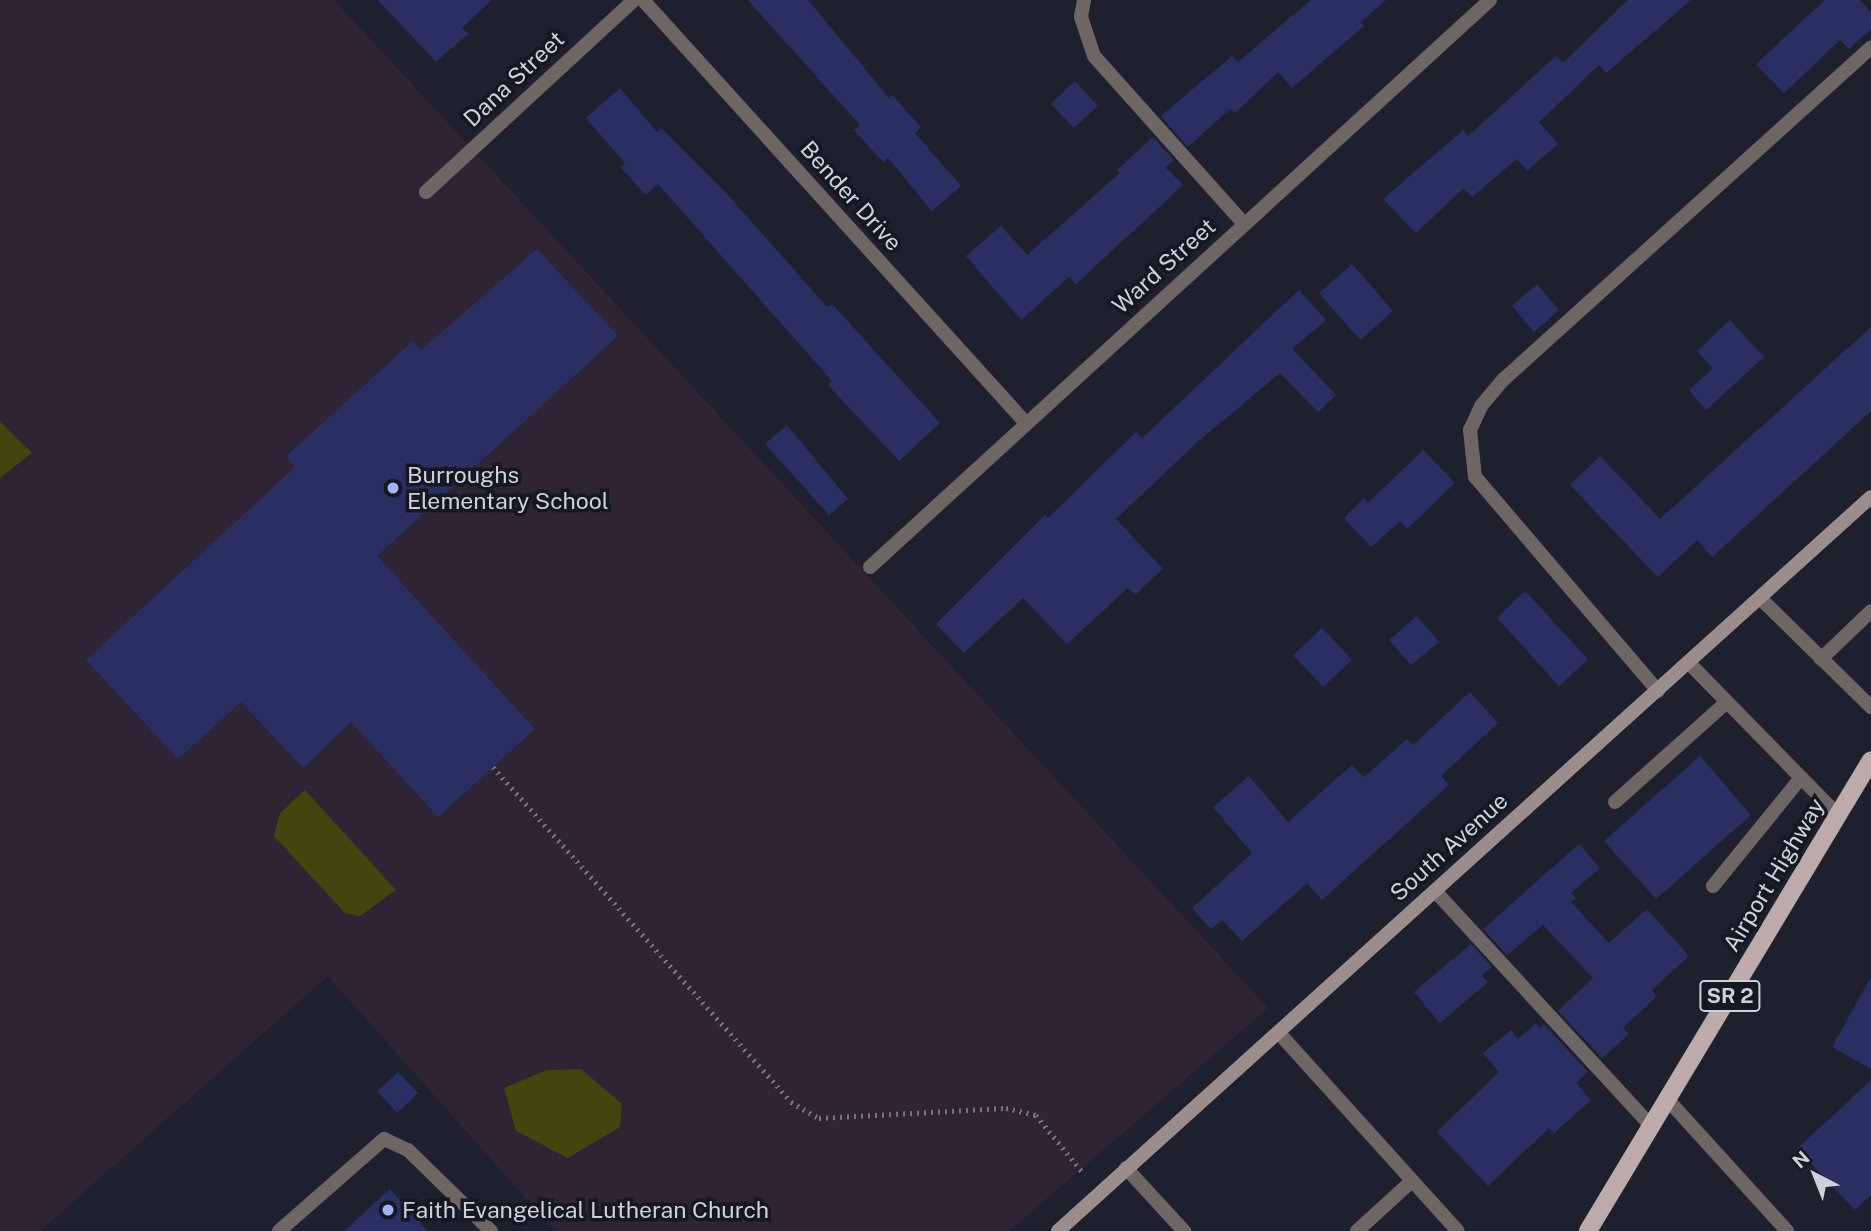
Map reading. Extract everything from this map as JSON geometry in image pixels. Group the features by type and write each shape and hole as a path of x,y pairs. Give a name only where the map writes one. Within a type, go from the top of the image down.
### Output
{"main road":[{"name":"Airport Highway","path":"1588,1231 1871,760"}],"street":[{"name":"Dana Street","path":"426,192 634,0"},
{"name":"Bender Drive","path":"643,0 1025,422"},
{"path":"1084,0 1081,17 1094,56 1244,223"},
{"name":"Ward Street","path":"870,566 1490,0"},
{"path":"1658,691 1475,477 1470,430 1481,406 1503,380 1871,47"},
{"name":"South Avenue","path":"1058,1231 1871,497"},
{"path":"1760,598 1871,707"},
{"path":"1821,659 1871,611"},
{"path":"1688,662 1838,816"},
{"path":"1615,802 1727,702"},
{"path":"1713,886 1800,779"},
{"path":"1435,891 1652,1127"},
{"path":"1278,1032 1458,1231"},
{"path":"1668,1100 1787,1231"},
{"path":"279,1231 384,1139 408,1150 491,1231"},
{"path":"1126,1168 1184,1231"},
{"path":"1357,1231 1412,1181"}],"path":[{"path":"493,767 791,1102 819,1118 1006,1108 1036,1115 1100,1192"}],"shaded area":[{"name":"Burroughs Elementary School","path":"0,0 334,0 1268,1008 1009,1231 555,1231 328,976 40,1231 0,1231"}],"green space":[{"path":"0,421 32,453 0,478"},
{"path":"305,790 396,890 360,916 345,913 274,836 280,813"},
{"path":"581,1069 622,1104 620,1127 568,1158 516,1131 504,1088 547,1070"}],"building":[{"path":"378,0 492,0 462,28 468,34 436,62"},
{"path":"748,0 808,0 889,98 892,95 921,127 915,133 961,186 932,211 888,158 883,162 854,130 860,125"},
{"path":"1311,0 1386,0 1361,22 1364,26 1292,88 1278,72 1235,113 1230,109 1188,147 1161,116 1232,56 1238,62"},
{"path":"1628,0 1691,0 1606,73 1599,65 1539,122 1558,144 1527,171 1517,159 1472,197 1464,188 1416,233 1383,199 1463,130 1468,136 1556,56 1563,63"},
{"path":"1825,0 1860,0 1871,12 1871,29 1849,49 1840,40 1784,93 1756,64"},
{"path":"1075,81 1098,106 1074,128 1051,104"},
{"path":"620,88 657,132 661,128 728,195 827,307 832,304 940,423 899,461 828,385 832,381 658,184 646,195 620,167 625,163 586,118"},
{"path":"1153,137 1174,160 1165,167 1183,185 1076,284 1069,277 1021,320 966,256 1001,226 1027,255 1120,173 1117,170"},
{"path":"537,249 618,336 377,556 535,729 438,817 351,722 303,768 241,702 178,759 86,660 295,467 286,456 413,341 421,350"},
{"path":"1352,264 1393,311 1360,340 1319,293"},
{"path":"1537,284 1559,310 1534,332 1512,306"},
{"path":"1299,290 1326,320 1292,349 1336,395 1318,412 1280,373 1194,445 1116,519 1163,569 1135,595 1128,588 1067,644 1023,598 964,653 936,624 1045,515 1048,518 1136,432 1142,438"},
{"path":"1730,320 1764,357 1706,410 1689,390 1713,368 1697,351"},
{"path":"1871,327 1871,411 1712,557 1697,540 1658,577 1570,485 1600,456 1660,519"},
{"path":"787,425 848,499 829,515 765,444"},
{"path":"1423,450 1455,483 1407,529 1400,521 1371,547 1344,518 1364,498 1368,503"},
{"path":"1525,591 1588,659 1559,686 1497,618"},
{"path":"1417,616 1439,642 1411,665 1389,640"},
{"path":"1322,628 1352,660 1323,687 1293,655"},
{"path":"1470,692 1498,723 1441,776 1449,785 1322,900 1307,883 1242,941 1222,920 1211,929 1192,908 1252,853 1213,807 1249,776 1288,822 1352,765 1364,777 1407,739 1413,745"},
{"path":"1700,756 1751,815 1656,899 1604,841"},
{"path":"1579,844 1600,868 1571,893 1576,898 1571,902 1609,943 1647,909 1689,956 1652,990 1657,996 1623,1028 1629,1034 1602,1058 1558,1011 1593,978 1543,925 1507,955 1483,929"},
{"path":"1471,944 1492,967 1482,975 1488,982 1440,1023 1414,992"},
{"path":"1871,977 1871,1069 1832,1047"},
{"path":"1536,1023 1539,1028 1544,1024 1588,1072 1576,1083 1591,1100 1554,1133 1549,1128 1488,1186 1437,1132 1499,1072 1483,1053 1511,1030 1518,1039"},
{"path":"398,1072 418,1093 397,1113 377,1091"},
{"path":"1871,1080 1871,1195 1855,1210 1797,1149"},
{"name":"Faith Evangelical Lutheran Church","path":"390,1189 428,1231 344,1231"}],"place":[{"name":"Burroughs Elementary School","path":"393,488"},
{"name":"Faith Evangelical Lutheran Church","path":"388,1210"}]}
